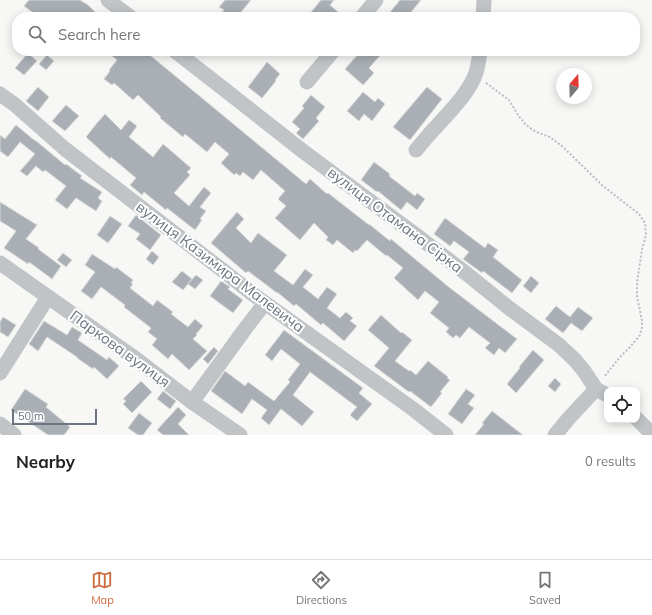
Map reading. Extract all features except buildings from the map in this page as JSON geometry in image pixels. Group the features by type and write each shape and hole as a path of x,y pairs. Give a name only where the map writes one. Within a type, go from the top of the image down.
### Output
{"street":[{"path":"108,0 124,12"},
{"path":"366,12 376,0"},
{"path":"483,12 484,0"},
{"name":"вулиця Отамана Сірка","path":"181,56 304,152 420,238 559,345 575,360 601,392"},
{"path":"306,82 329,56"},
{"path":"416,150 467,90 474,77 479,63 480,56"},
{"name":"вулиця Казимира Малевича","path":"0,94 20,109 65,149 265,302 413,409 446,435"},
{"name":"Паркова вулиця","path":"0,263 240,435"},
{"path":"0,373 48,297"},
{"path":"192,402 265,302"},
{"path":"555,435 569,418 601,392"},
{"path":"640,422 652,434"},
{"path":"0,424 14,435"}],"path":[{"path":"474,77 509,100 526,125 536,132 550,136 603,186 639,214 645,223 646,235 642,249 637,283 637,296 642,321 640,335 605,376 601,392"}]}
